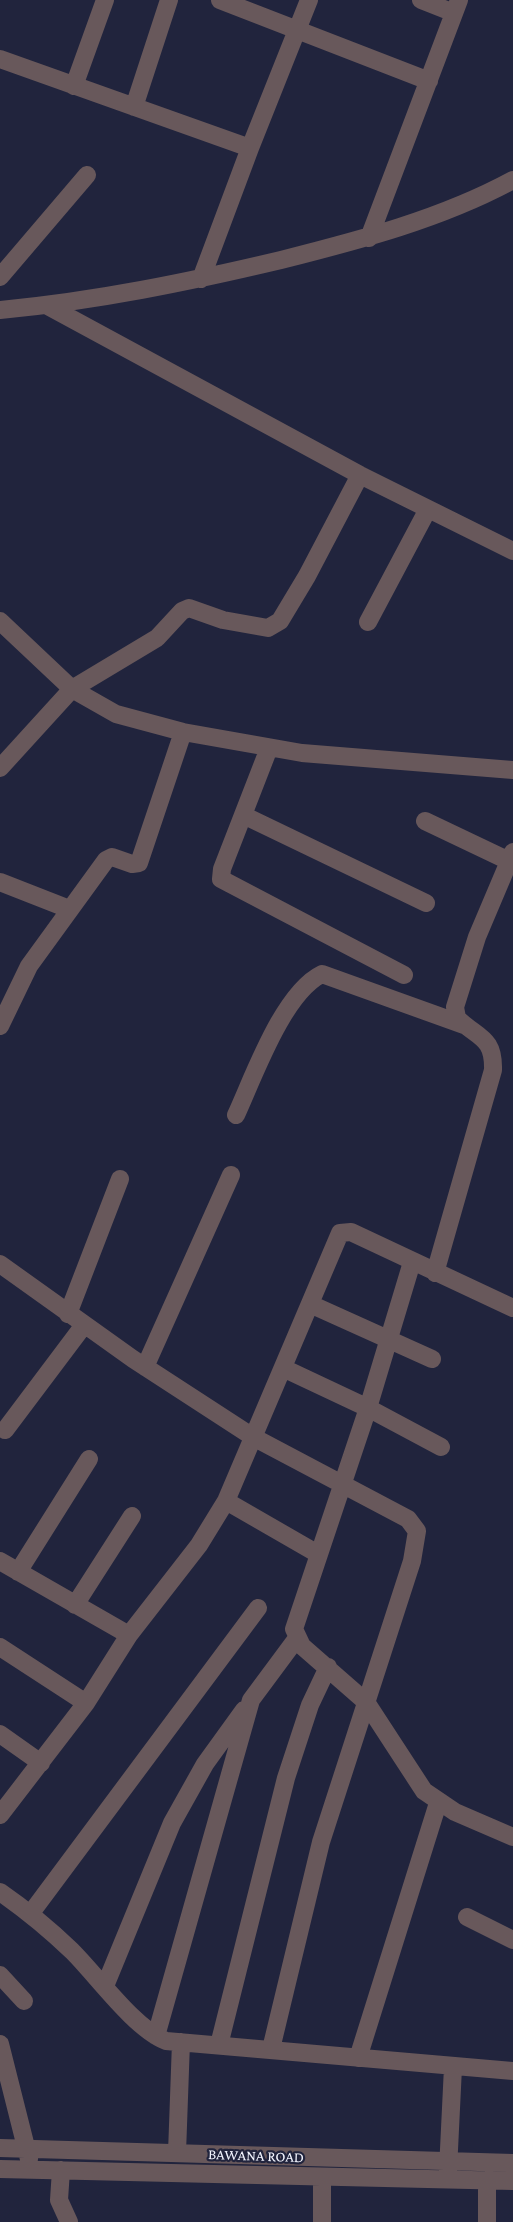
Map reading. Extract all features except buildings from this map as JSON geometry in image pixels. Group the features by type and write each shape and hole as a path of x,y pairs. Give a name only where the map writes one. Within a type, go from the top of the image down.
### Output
{"street":[{"path":"74,86 105,0"},
{"path":"134,107 169,0"},
{"path":"220,0 429,81"},
{"path":"201,279 249,148 309,0"},
{"path":"369,238 457,7 421,0"},
{"path":"0,59 249,148"},
{"path":"0,277 87,175"},
{"path":"0,310 116,296 201,279 369,238 511,186"},
{"path":"48,306 360,475 513,552"},
{"path":"0,768 72,689 157,638 182,611 189,608 223,620 268,628 280,621 360,475"},
{"path":"368,622 428,509"},
{"path":"3,629 72,689 116,714 183,732 269,748 327,756 513,770"},
{"path":"0,1026 29,966 108,858 112,857 132,864 139,863 183,732"},
{"path":"269,748 222,869 221,879 404,975"},
{"path":"243,815 426,903"},
{"path":"425,821 511,857 477,937 455,1007 457,1018 485,1039 491,1047 493,1070 435,1272"},
{"path":"0,882 69,909"},
{"path":"236,1115 281,1018 315,977 322,974 464,1025"},
{"path":"145,1367 231,1175"},
{"path":"68,1314 120,1179"},
{"path":"0,1815 86,1703 129,1635 199,1545 225,1501 336,1239 345,1231 513,1308"},
{"path":"412,1262 368,1408 294,1629 302,1646 366,1702 416,1780 438,1803 513,1837"},
{"path":"0,1264 145,1367 253,1437 343,1482 408,1518 417,1531 412,1562 310,1880 271,2049"},
{"path":"310,1304 432,1359"},
{"path":"5,1430 84,1325"},
{"path":"283,1368 368,1408 441,1448"},
{"path":"18,1572 89,1459"},
{"path":"225,1501 318,1554"},
{"path":"75,1605 132,1516"},
{"path":"0,1561 129,1635"},
{"path":"31,1913 258,1608"},
{"path":"105,1986 172,1823 205,1764 297,1638"},
{"path":"0,1647 86,1703"},
{"path":"219,2045 286,1778 310,1705 328,1667"},
{"path":"156,2036 251,1700"},
{"path":"0,1734 41,1763"},
{"path":"358,2058 438,1803"},
{"path":"0,1892 31,1913 144,2027 156,2036 181,2042 513,2071"},
{"path":"467,1917 513,1940"},
{"path":"0,1975 24,2001"},
{"path":"177,2153 181,2042"},
{"path":"0,2044 32,2169"},
{"path":"447,2179 453,2067"},
{"name":"BAWANA ROAD","path":"0,2148 513,2163"},
{"name":"BAWANA ROAD","path":"0,2169 513,2181"},
{"path":"61,2170 59,2200 69,2222"},
{"path":"322,2177 322,2222"},
{"path":"487,2180 487,2222"}]}
